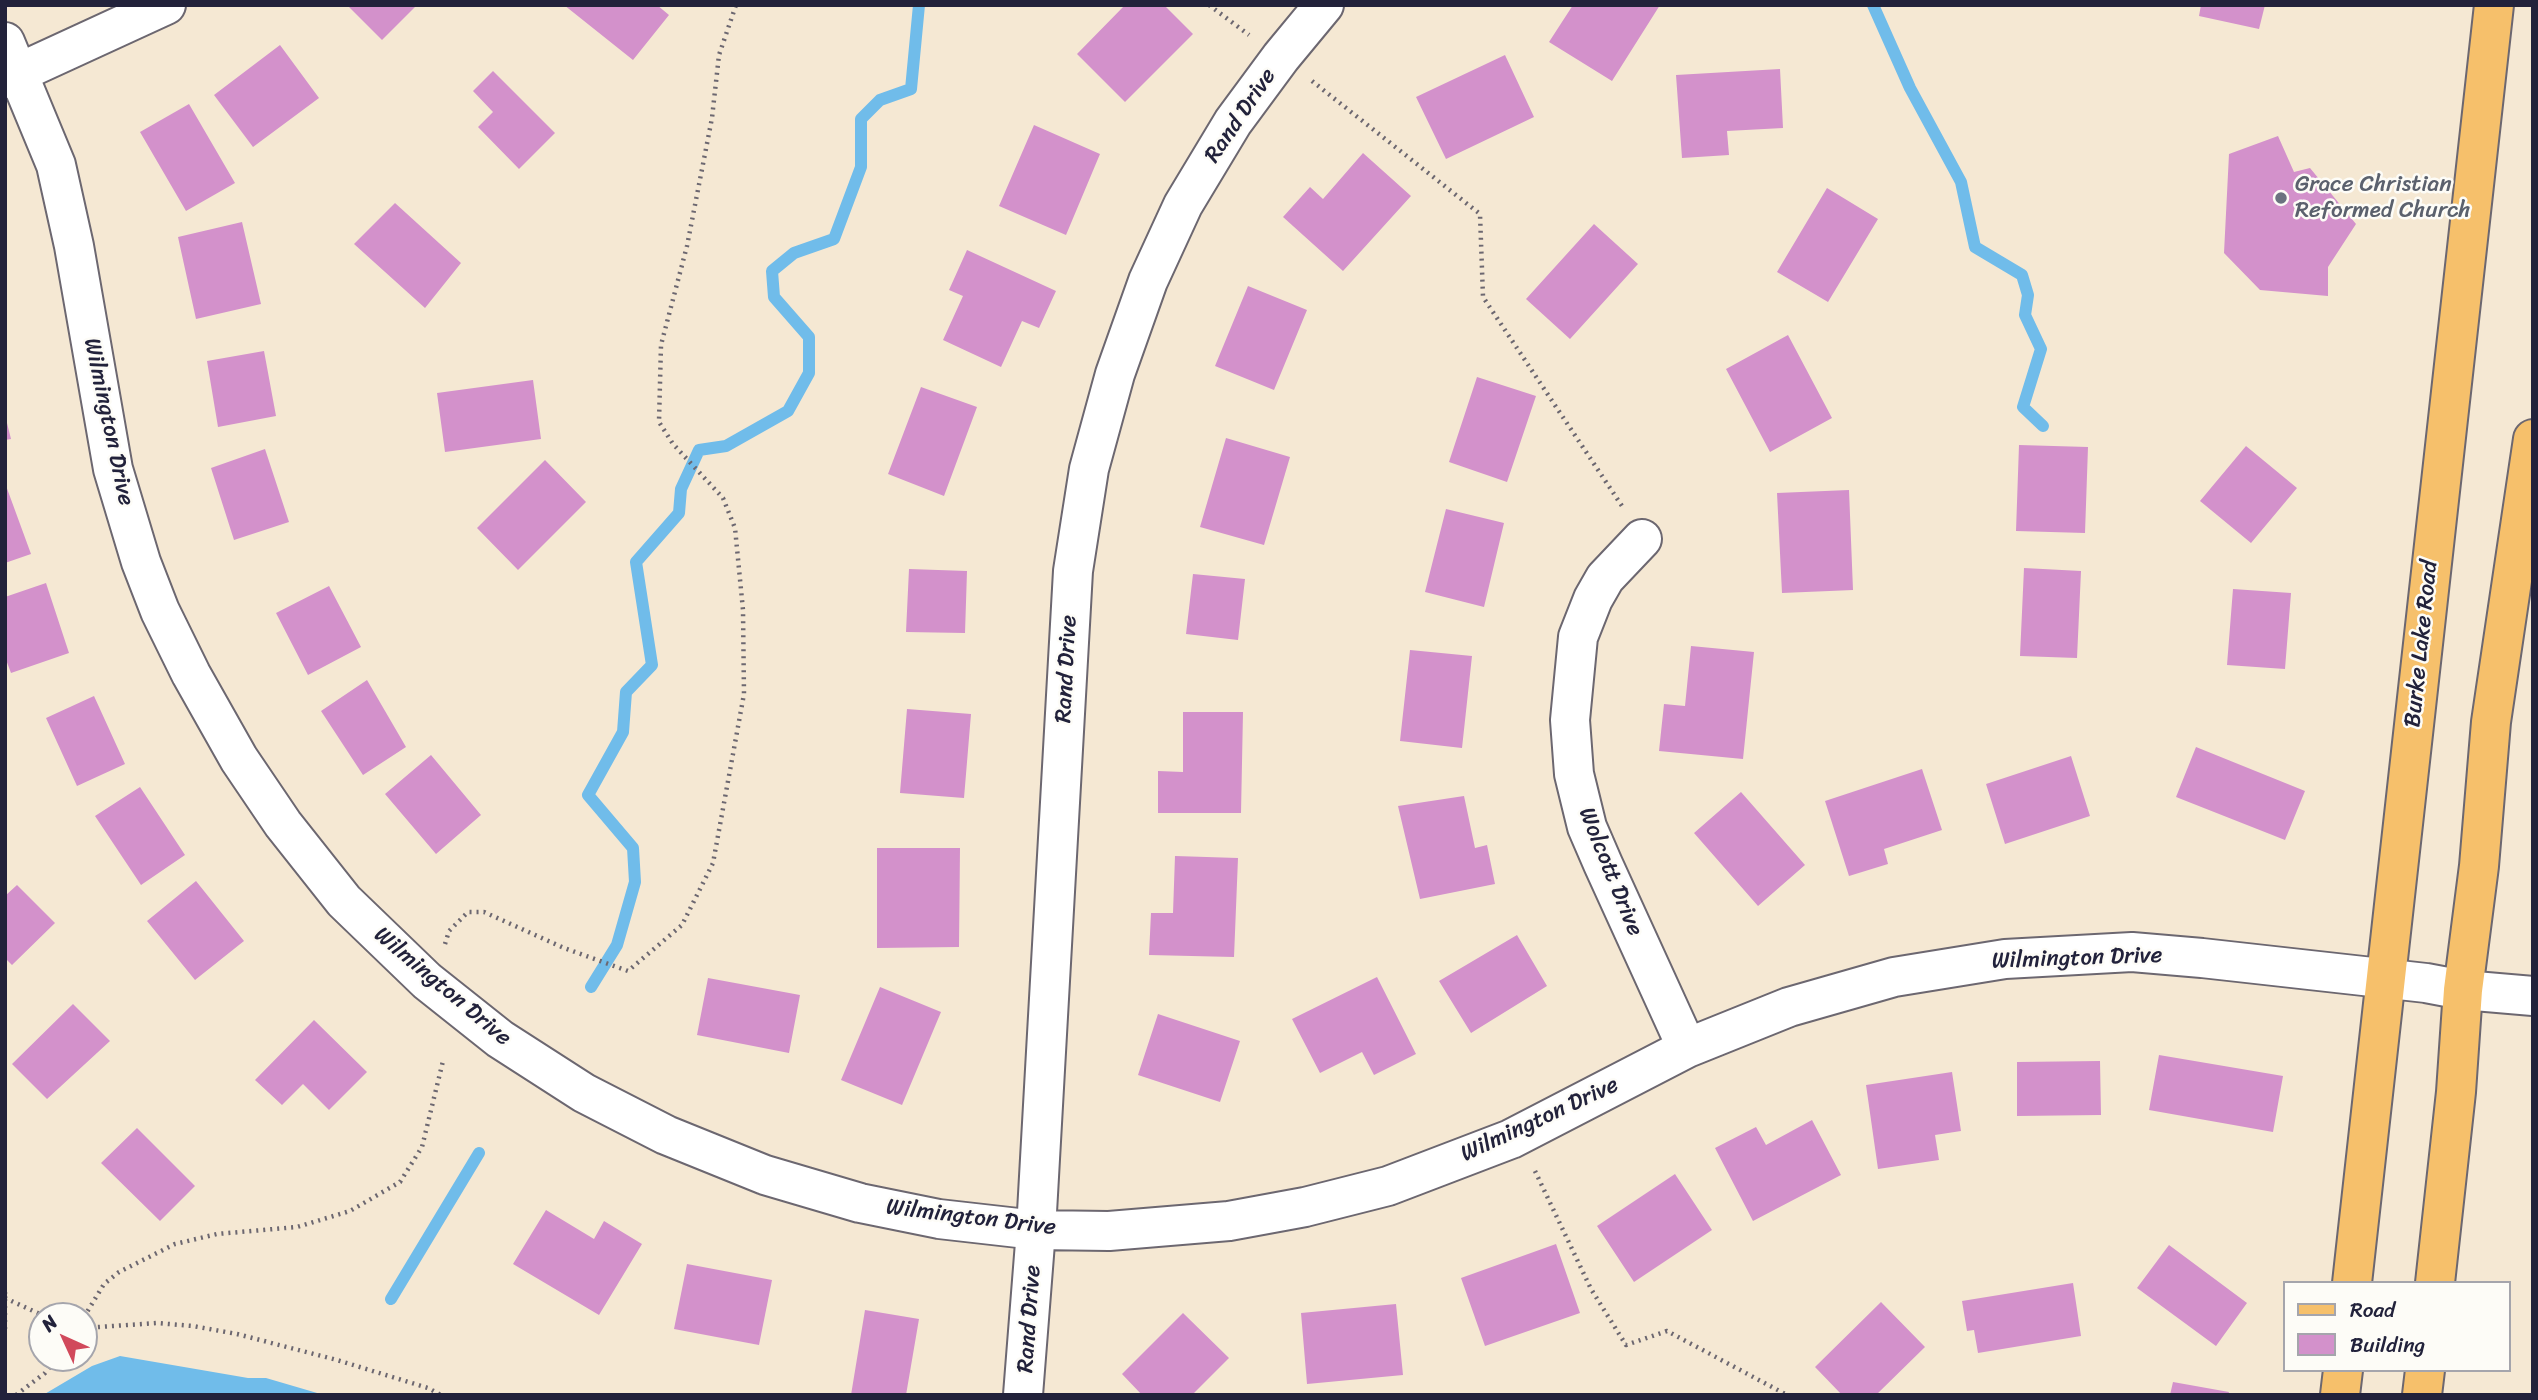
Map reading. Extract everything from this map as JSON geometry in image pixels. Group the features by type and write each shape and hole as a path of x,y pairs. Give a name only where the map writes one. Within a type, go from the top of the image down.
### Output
{"main road":[{"name":"Burke Lake Road","path":"2352,1281 2494,5"},
{"path":"2435,1281 2456,1092 2463,990 2479,866 2491,722 2533,439"},
{"path":"2340,1395 2343,1372"},
{"path":"2422,1395 2425,1372"}],"street":[{"path":"10,65 166,5"},
{"name":"Rand Drive","path":"1023,1395 1036,1230 1073,571 1089,469 1115,374 1148,281 1191,193 1233,122 1324,5"},
{"name":"Wilmington Drive","path":"10,65 56,164 75,246 113,469 141,562 160,611 191,674 239,759 283,824 344,901 427,981 500,1039 584,1093 666,1135 765,1175 860,1203 939,1219 1036,1230 1109,1231 1202,1223 1305,1207 1388,1186 1515,1137 1687,1048 1789,1007 1894,977 2005,959 2132,952 2533,996"},
{"name":"Wolcott Drive","path":"1643,539 1605,578 1593,599 1578,637 1570,720 1573,760 1587,827 1687,1048"}],"path":[{"path":"445,945 449,931 468,912 484,912 580,954 628,971 682,925 713,863 744,694 743,610 735,528 723,498 673,444 659,422 661,345 687,246 712,118 719,55 736,5"},
{"path":"1209,5 1281,57 1480,214 1482,297 1643,539"},
{"path":"93,1302 104,1284 119,1272 175,1244 216,1234 257,1233 297,1227 350,1211 400,1182 422,1147 443,1061"},
{"path":"1515,1137 1536,1174 1591,1289 1626,1345 1667,1331 1787,1395"},
{"path":"5,1293 5,1332"},
{"path":"5,1298 28,1309"},
{"path":"98,1327 157,1324 193,1326 237,1334 337,1360 428,1388 441,1395"},
{"path":"16,1395 46,1372"}],"water":[{"path":"120,1356 248,1378 266,1378 324,1395 43,1395 82,1372 98,1372 98,1364"}],"building":[{"path":"347,5 417,5 382,40"},
{"path":"564,5 657,5 669,15 633,60"},
{"path":"1125,5 1164,5 1193,34 1125,102 1077,54"},
{"path":"1573,5 1660,5 1612,81 1549,42"},
{"path":"2201,5 2265,5 2259,29 2199,16"},
{"path":"280,45 319,98 253,147 214,95"},
{"path":"1505,55 1534,117 1446,159 1416,97"},
{"path":"1780,69 1783,128 1727,131 1729,155 1682,158 1676,75"},
{"path":"493,71 555,133 519,169 478,127 493,112 473,91"},
{"path":"189,104 235,183 186,211 140,132"},
{"path":"1034,125 1100,154 1066,235 999,206"},
{"name":"Grace Christian Reformed Church","path":"2278,136 2294,172 2310,168 2356,224 2328,267 2328,296 2260,290 2224,253 2229,154"},
{"path":"1363,153 1411,196 1343,271 1283,217 1310,187 1323,199"},
{"path":"1827,188 1878,219 1828,302 1777,272"},
{"path":"395,203 461,263 425,308 354,244"},
{"path":"242,222 261,304 196,319 178,237"},
{"path":"1594,224 1638,264 1570,339 1526,299"},
{"path":"967,250 1056,291 1039,328 1022,321 1001,367 943,340 963,296 949,290"},
{"path":"1248,286 1307,310 1274,390 1215,366"},
{"path":"1788,335 1832,418 1770,452 1726,369"},
{"path":"264,351 276,416 218,427 207,361"},
{"path":"1477,377 1536,396 1507,482 1449,462"},
{"path":"533,380 541,439 445,452 437,393"},
{"path":"921,387 977,407 944,496 888,474"},
{"path":"5,415 11,439 5,440"},
{"path":"1226,438 1290,457 1264,545 1200,527"},
{"path":"2019,445 2088,447 2085,533 2016,531"},
{"path":"2246,446 2297,488 2251,543 2200,501"},
{"path":"265,449 289,522 234,540 211,468"},
{"path":"545,460 586,502 518,570 477,528"},
{"path":"5,483 31,554 5,563"},
{"path":"1849,490 1853,590 1782,593 1777,493"},
{"path":"1446,509 1504,523 1484,607 1425,592"},
{"path":"2024,568 2081,571 2077,658 2020,656"},
{"path":"909,569 967,571 965,633 906,632"},
{"path":"1193,574 1245,579 1238,640 1186,634"},
{"path":"46,583 69,653 11,673 5,657 5,597"},
{"path":"329,586 361,647 308,675 276,613"},
{"path":"2233,589 2291,593 2285,669 2227,665"},
{"path":"1691,646 1754,652 1743,759 1659,751 1664,704 1685,706"},
{"path":"1410,650 1472,656 1462,748 1400,741"},
{"path":"367,680 406,747 363,775 321,711"},
{"path":"94,696 125,764 77,786 46,718"},
{"path":"907,709 971,714 964,798 900,793"},
{"path":"1183,712 1243,712 1241,813 1158,813 1158,771 1183,772"},
{"path":"2196,747 2305,791 2285,840 2176,797"},
{"path":"431,755 481,815 436,854 385,794"},
{"path":"2071,756 2090,816 2005,844 1986,784"},
{"path":"1922,769 1942,830 1884,849 1888,864 1849,876 1825,801"},
{"path":"140,787 185,855 141,885 95,816"},
{"path":"1741,792 1805,865 1758,906 1694,833"},
{"path":"1464,796 1475,848 1487,845 1495,884 1420,899 1398,806"},
{"path":"877,848 960,848 959,947 877,948"},
{"path":"1175,856 1238,858 1234,957 1149,955 1151,913 1173,913"},
{"path":"196,881 244,941 195,980 147,921"},
{"path":"17,885 55,923 12,965 5,958 5,896"},
{"path":"1517,935 1547,986 1471,1033 1439,981"},
{"path":"1377,977 1416,1054 1374,1075 1362,1052 1320,1073 1292,1019"},
{"path":"708,978 800,995 789,1053 697,1035"},
{"path":"880,987 941,1012 902,1105 841,1080"},
{"path":"73,1004 110,1041 47,1099 12,1064"},
{"path":"1158,1014 1240,1041 1220,1102 1138,1075"},
{"path":"314,1020 367,1072 329,1110 303,1084 282,1105 255,1080"},
{"path":"2159,1055 2283,1076 2273,1132 2149,1110"},
{"path":"2100,1061 2101,1115 2017,1116 2017,1062"},
{"path":"1952,1072 1961,1131 1935,1135 1939,1160 1878,1169 1866,1085"},
{"path":"1812,1120 1841,1175 1753,1221 1715,1148 1756,1127 1766,1145"},
{"path":"137,1128 195,1186 160,1221 101,1163"},
{"path":"1675,1174 1712,1230 1634,1282 1597,1226"},
{"path":"546,1210 594,1239 604,1221 642,1244 599,1315 513,1264"},
{"path":"1556,1244 1580,1313 1485,1346 1461,1278"},
{"path":"2169,1245 2247,1303 2216,1346 2137,1288"},
{"path":"687,1264 772,1280 759,1345 674,1329"},
{"path":"2073,1283 2081,1336 1978,1353 1974,1330 1967,1331 1962,1301"},
{"path":"1881,1302 1925,1347 1876,1395 1842,1395 1815,1367"},
{"path":"1396,1304 1403,1375 1307,1384 1301,1313"},
{"path":"865,1310 919,1319 906,1395 851,1395"},
{"path":"1183,1313 1229,1358 1192,1395 1142,1395 1122,1374"},
{"path":"2173,1382 2229,1392 2228,1395 2170,1395"}],"waterway":[{"path":"591,987 617,945 635,882 633,848 588,795 623,732 626,692 652,665 636,562 679,513 681,489 699,450 726,446 788,411 809,373 809,337 774,297 772,271 794,253 834,239 861,167 861,119 880,100 911,89 919,5"},
{"path":"1873,5 1910,88 1961,182 1975,247 2022,275 2028,295 2025,315 2041,349 2023,407 2043,426"},
{"path":"391,1299 479,1153"}],"place":[{"name":"Grace Christian Reformed Church","path":"2281,198"}]}
